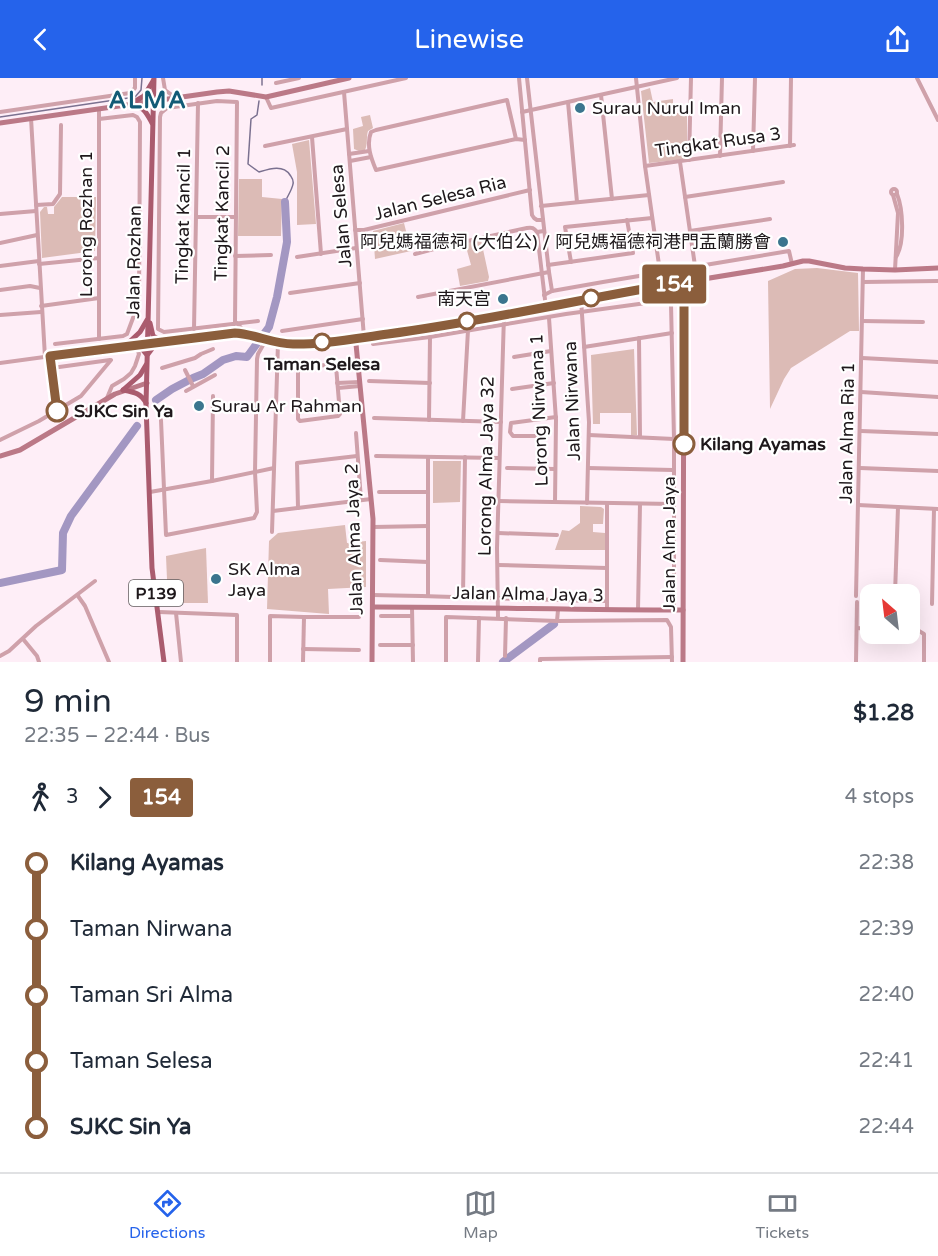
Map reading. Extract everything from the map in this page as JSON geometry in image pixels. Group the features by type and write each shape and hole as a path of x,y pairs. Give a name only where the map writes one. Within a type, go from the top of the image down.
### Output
{"main road":[{"name":"Jalan Rozhan","path":"154,79 146,405 152,568 164,662"},
{"path":"129,105 144,96 154,79"},
{"path":"129,105 144,109 153,124"},
{"path":"148,319 153,336 163,342"},
{"path":"147,359 142,349 130,345 148,319"},
{"path":"123,390 140,375 154,346 163,342"},
{"path":"123,390 138,393 146,405"}],"street":[{"path":"0,112 130,93 135,88 135,78"},
{"path":"163,78 165,90 176,98"},
{"path":"276,83 299,78"},
{"path":"0,123 223,91 265,97 345,78"},
{"path":"265,97 271,108 406,78"},
{"path":"519,78 534,218 543,219"},
{"path":"528,78 552,291"},
{"path":"636,78 645,166 662,286"},
{"path":"522,112 677,78"},
{"path":"689,160 691,78"},
{"path":"720,156 722,78"},
{"path":"753,151 755,78"},
{"name":"Tingkat Rusa 3","path":"645,166 792,146 791,78"},
{"path":"917,78 938,120"},
{"name":"Jalan Selesa","path":"344,92 364,337"},
{"path":"601,95 612,198"},
{"path":"516,139 507,100 370,132 369,151 376,171 516,139 525,140"},
{"name":"Tingkat Kancil 2","path":"198,103 237,102 236,324"},
{"path":"568,102 577,202"},
{"name":"Tingkat Kancil 1","path":"194,329 198,103"},
{"name":"Jalan Rozhan","path":"194,329 164,332 160,331 158,326 160,117 167,108 198,103"},
{"path":"933,110 938,108"},
{"name":"Lorong Rozhan 1","path":"99,109 99,339"},
{"name":"Jalan Rozhan","path":"54,344 123,336 127,333 139,302 140,122 133,115 99,119"},
{"path":"31,118 41,306 57,411"},
{"path":"36,205 53,204 60,194 61,125"},
{"path":"265,146 347,129"},
{"path":"312,136 321,254"},
{"path":"349,154 369,151"},
{"path":"350,161 371,157"},
{"path":"680,162 695,266"},
{"path":"685,197 783,182"},
{"name":"Jalan Selesa Ria","path":"355,230 364,230 530,190"},
{"path":"895,194 903,213 900,251 896,258 895,270"},
{"path":"541,206 649,195"},
{"path":"0,214 36,211"},
{"path":"196,217 236,218"},
{"path":"571,262 565,227 652,218"},
{"path":"690,231 770,219"},
{"path":"548,265 633,253 627,220"},
{"path":"415,254 527,228 535,229 537,232 544,231"},
{"path":"139,232 159,229"},
{"path":"537,232 546,308"},
{"path":"0,243 37,235"},
{"path":"297,257 357,249"},
{"path":"544,295 552,291 789,251 792,264"},
{"path":"236,256 271,255"},
{"path":"0,266 99,258"},
{"path":"236,324 248,334 264,340 298,344 372,336 504,315 581,299 803,261 863,269 938,268"},
{"name":"Jalan Alma Ria 1","path":"856,662 863,269"},
{"path":"418,297 549,272"},
{"path":"863,282 938,280"},
{"name":"Jalan Alma Jaya","path":"683,662 684,282"},
{"path":"290,293 360,283"},
{"path":"0,290 30,286 40,288"},
{"path":"41,306 99,298"},
{"name":"Jalan Nirwana","path":"581,299 589,422 587,502"},
{"path":"374,344 668,300 671,304 672,333 674,610"},
{"path":"0,315 42,312"},
{"name":"Lorong Alma Jaya 32","path":"498,618 499,458 504,315"},
{"name":"Lorong Nirwana 1","path":"549,318 556,417 555,502"},
{"path":"282,331 363,319"},
{"path":"194,329 258,321"},
{"path":"862,321 923,322"},
{"path":"463,421 468,330"},
{"path":"584,347 672,333"},
{"path":"0,363 224,334 248,334"},
{"path":"343,339 356,344 372,336"},
{"path":"429,420 430,337"},
{"path":"639,338 640,437"},
{"path":"161,420 166,535 254,518 257,512 255,472 257,359 264,340"},
{"path":"272,532 278,343"},
{"name":"Jalan Alma Jaya 2","path":"356,344 373,527 372,662"},
{"path":"106,398 112,386 131,373 135,366 139,354 130,345"},
{"path":"162,368 195,358 213,349"},
{"path":"514,357 551,351"},
{"path":"862,358 938,362"},
{"path":"0,440 26,428 81,396 111,360 52,368"},
{"path":"334,363 338,385 340,414 338,416 300,421 298,419 298,370 300,368 334,363"},
{"path":"186,372 192,385"},
{"path":"186,391 192,385 215,375"},
{"path":"369,381 430,383"},
{"path":"0,456 20,450 106,398 147,383"},
{"path":"512,389 554,383"},
{"path":"338,385 360,384"},
{"path":"861,392 938,397"},
{"path":"212,481 213,396"},
{"path":"539,436 513,436 510,432 511,423 556,417"},
{"path":"374,418 501,422"},
{"path":"861,431 938,434"},
{"path":"356,433 360,500"},
{"path":"589,435 674,438"},
{"path":"298,508 297,464 357,456"},
{"path":"375,456 499,458"},
{"path":"428,457 428,596"},
{"path":"463,597 465,457"},
{"path":"150,492 274,468"},
{"path":"507,468 555,469"},
{"path":"588,468 673,470"},
{"path":"860,468 938,471"},
{"path":"379,492 428,492"},
{"path":"273,511 371,499"},
{"path":"499,501 673,504"},
{"path":"607,503 607,610"},
{"path":"638,610 640,504"},
{"path":"858,505 936,509 932,603"},
{"path":"895,584 898,507"},
{"path":"373,527 428,526"},
{"path":"498,533 557,535"},
{"path":"380,560 428,562"},
{"path":"498,565 607,568"},
{"path":"2,654 95,582"},
{"name":"Jalan Alma Jaya 3","path":"373,595 607,600"},
{"path":"78,596 85,606 109,662"},
{"name":"Jalan Alma Jaya 3","path":"373,607 683,610"},
{"path":"412,607 412,662"},
{"path":"557,621 558,610"},
{"path":"652,610 654,620"},
{"path":"159,612 237,615 237,662"},
{"path":"176,613 181,662"},
{"path":"270,662 270,616 359,617"},
{"path":"381,616 412,616"},
{"path":"303,662 304,617"},
{"name":"Jalan Alma Jaya 3","path":"446,662 446,617 557,621 667,620 671,627 672,660"},
{"path":"478,662 479,618"},
{"path":"505,656 506,618"},
{"path":"920,632 924,634 924,662"},
{"path":"23,639 39,662"},
{"path":"380,645 412,645"},
{"path":"303,649 359,650"},
{"path":"540,660 672,660"}],"shaded area":[{"path":"650,88 653,102 673,99 673,113 687,113 687,159 649,163 641,91"},
{"path":"370,115 373,128 368,131 365,150 359,151 354,149 353,129 363,126 361,117"},
{"path":"309,140 316,224 297,225 297,172 292,144"},
{"path":"239,179 262,179 262,197 282,199 281,236 238,236"},
{"path":"62,197 96,197 95,251 42,258 40,212 47,207 48,214 54,214 54,207"},
{"path":"404,223 411,251 375,259 373,231"},
{"path":"481,240 488,281 460,286 457,269 471,265 465,243"},
{"path":"817,268 858,273 859,331 850,331 791,368 770,409 768,281 795,269"},
{"path":"634,349 637,435 631,435 631,413 600,413 600,424 593,424 591,355"},
{"path":"433,461 461,461 460,502 433,503"},
{"path":"580,506 604,509 603,524 593,524 593,532 605,533 605,550 555,550 562,530 569,531 580,523"},
{"path":"345,525 347,543 366,541 366,587 328,589 329,614 267,609 269,541 278,533"},
{"path":"206,548 208,603 168,603 166,556"}],"waterway":[{"path":"0,117 135,97 141,90 142,78"},
{"path":"262,78 262,85"},
{"path":"259,101 257,115 251,119 248,164 259,172 276,168 287,172 293,183 285,202"},
{"path":"156,400 223,360 236,356 247,357 269,327 287,242 285,202"},
{"path":"0,583 62,570 63,533 71,516 137,426"},
{"path":"503,662 554,624"}],"bus line":[{"name":"154","path":"57,411 50,356 215,334 246,334 289,344 343,339 481,319 684,282 684,444"}],"place":[{"name":"Surau Nurul Iman","path":"580,108"},
{"name":"阿兒媽福德祠 (大伯公) / 阿兒媽福德祠港門盂蘭勝會","path":"783,242"},
{"name":"南天宫","path":"503,299"},
{"name":"Taman Selesa","path":"322,342"},
{"name":"Surau Ar Rahman","path":"199,406"},
{"name":"SJKC Sin Ya","path":"57,411"},
{"name":"Kilang Ayamas","path":"684,444"},
{"name":"SK Alma Jaya","path":"216,579"}],"district":[{"name":"ALMA","path":"148,100"}]}
